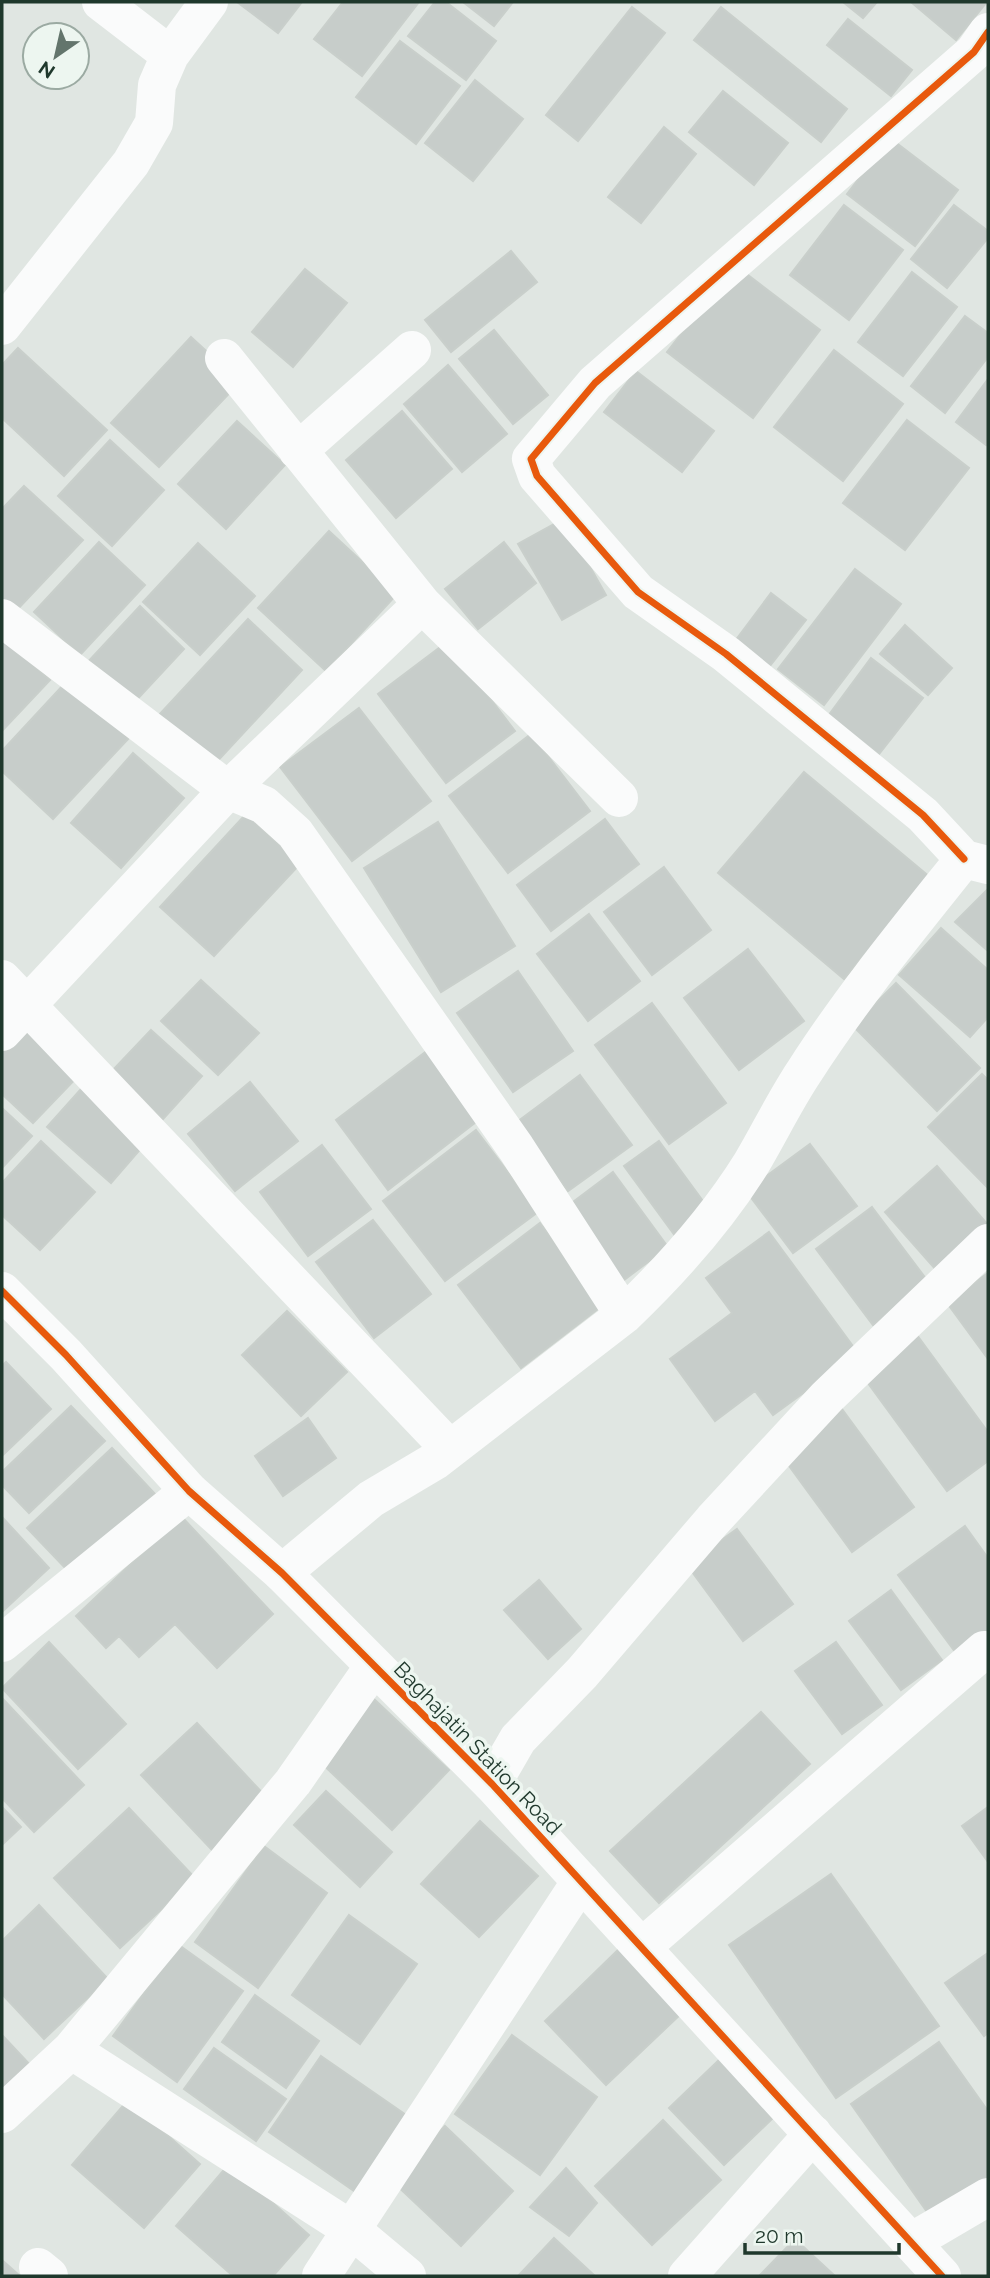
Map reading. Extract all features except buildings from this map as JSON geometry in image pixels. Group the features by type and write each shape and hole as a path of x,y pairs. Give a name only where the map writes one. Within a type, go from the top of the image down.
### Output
{"street":[{"path":"102,2 170,55"},
{"path":"2,327 131,163 154,123 157,85 170,55 209,2"},
{"path":"282,1573 371,1499 435,1461 624,1315 700,1233 750,1166 811,1061 883,961 976,862 726,654 638,592 537,476 531,459 595,383 974,52 988,32"},
{"path":"298,451 412,350"},
{"path":"224,358 422,604 619,798"},
{"path":"422,604 10,1005 450,1449"},
{"path":"2,618 228,790 264,805 295,832 516,1148 624,1315"},
{"path":"492,1784 518,1740 582,1673 713,1520 827,1398 988,1243"},
{"name":"Baghajatin Station Road","path":"2,1291 66,1355 189,1491 282,1573 492,1784 942,2276"},
{"path":"2,1643 189,1491"},
{"path":"642,1947 984,1650"},
{"path":"2,2114 71,2050 293,1782 374,1666"},
{"path":"321,2276 581,1881"},
{"path":"71,2050 352,2230 407,2276"},
{"path":"687,2276 813,2134"},
{"path":"911,2242 988,2197"}],"cycle path":[{"path":"964,859 923,815 726,654 638,592 537,476 531,459 595,383 974,52 988,32"},
{"path":"2,1291 66,1355 189,1491 282,1573 492,1784 942,2276"}]}
